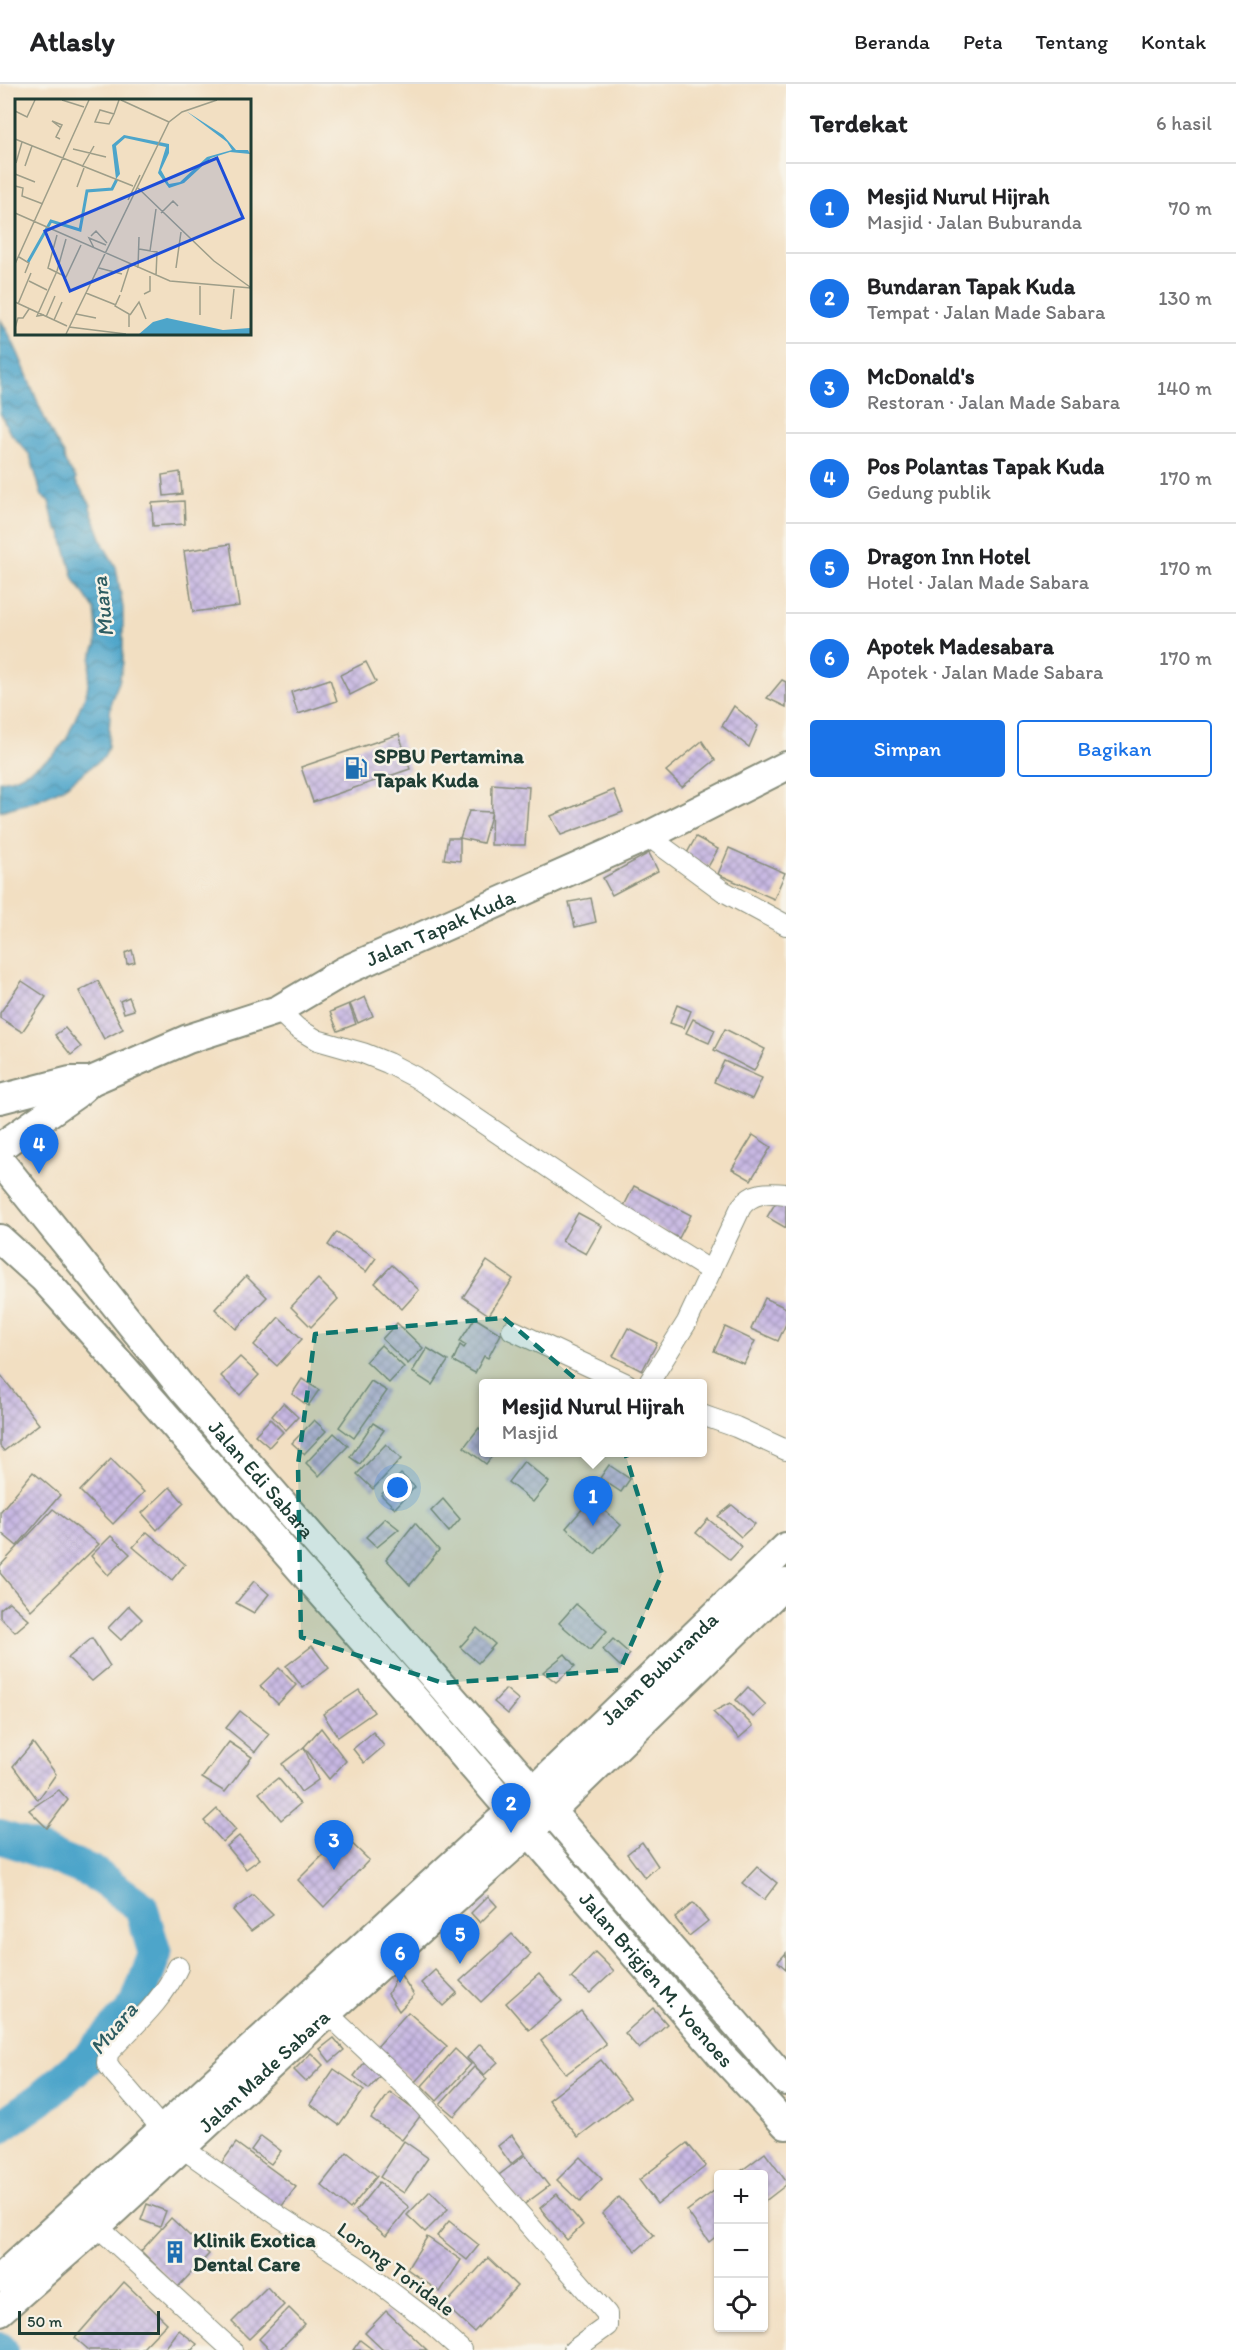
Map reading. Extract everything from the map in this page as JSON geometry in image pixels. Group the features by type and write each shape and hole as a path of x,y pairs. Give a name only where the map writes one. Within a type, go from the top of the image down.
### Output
{"street":[{"name":"Jalan Tapak Kuda","path":"0,1147 91,1081 188,1039 278,1010 344,971 648,836 786,766"},
{"path":"648,836 723,891 786,925"},
{"path":"278,1010 297,1028 317,1040 371,1056 415,1077 595,1199 711,1271"},
{"name":"Jalan Tapak Kuda","path":"0,1100 70,1082 91,1081"},
{"name":"Jalan Edi Sabara","path":"3,1170 182,1388 542,1800"},
{"path":"651,1379 687,1322 747,1198 765,1193 786,1194"},
{"name":"Jalan Edi Sabara","path":"0,1239 44,1279 123,1366 520,1821"},
{"path":"512,1330 618,1379"},
{"path":"707,1417 786,1450"},
{"name":"Jalan Buburanda","path":"542,1800 786,1547"},
{"name":"Jalan Buburanda","path":"542,1800 786,1583"},
{"path":"520,1821 542,1800"},
{"name":"Jalan Brigjen M. Yoenoes","path":"542,1800 786,2081"},
{"name":"Jalan Brigjen M. Yoenoes","path":"520,1821 722,2056 786,2125"},
{"name":"Jalan Made Sabara","path":"6,2289 97,2226 172,2139 327,2013 520,1821"},
{"name":"Jalan Made Sabara","path":"6,2289 520,1821"},
{"name":"Lorong Toridale","path":"177,1967 170,1985 108,2053 107,2063 113,2072 172,2139 280,2217 358,2267 429,2321 461,2350"},
{"path":"327,2013 411,2092 440,2123 607,2314 607,2326 574,2350"},
{"path":"97,2226 232,2350"}],"highlighted area":[{"path":"504,1318 612,1410 662,1574 620,1670 443,1683 301,1637 298,1465 315,1334"}],"water":[{"name":"Muara","path":"0,319 17,352 46,422 64,454 66,464 91,505 90,508 104,546 116,567 123,608 123,663 119,682 111,701 108,747 104,757 63,788 35,801 0,811 0,781 15,778 29,771 53,756 66,740 87,691 97,631 95,610 74,579 60,530 58,531 54,523 49,501 42,496 30,455 9,431 0,412"}],"building":[{"path":"180,472 182,494 164,496 162,475"},
{"path":"184,501 185,524 153,526 152,503"},
{"path":"230,544 239,606 193,612 184,551"},
{"path":"366,662 376,682 350,695 340,675"},
{"path":"330,679 337,701 298,714 291,692"},
{"path":"782,680 786,682 786,707 767,698"},
{"path":"734,706 758,726 749,747 722,726"},
{"name":"SPBU Pertamina Tapak Kuda","path":"399,734 410,769 313,802 301,767"},
{"path":"702,741 715,760 682,787 666,771"},
{"path":"492,784 529,787 525,845 491,845"},
{"path":"614,790 623,812 561,835 551,816"},
{"path":"469,811 492,812 483,843 460,838"},
{"path":"696,837 718,849 708,867 686,855"},
{"path":"448,838 460,838 460,861 444,859"},
{"path":"729,848 785,873 774,899 718,874"},
{"path":"649,853 658,871 612,895 603,878"},
{"path":"591,898 596,922 575,927 569,902"},
{"path":"132,950 135,962 127,964 125,953"},
{"path":"22,981 46,997 22,1032 0,1018 0,1013"},
{"path":"98,981 123,1029 104,1039 79,991"},
{"path":"129,997 134,1010 124,1013 120,1001"},
{"path":"365,997 373,1016 358,1023 350,1004"},
{"path":"349,1004 356,1024 338,1031 330,1012"},
{"path":"677,1005 691,1011 684,1028 670,1023"},
{"path":"693,1019 715,1030 709,1043 686,1033"},
{"path":"65,1028 81,1047 71,1055 55,1035"},
{"path":"725,1029 765,1049 754,1071 714,1050"},
{"path":"724,1061 762,1078 752,1099 714,1082"},
{"path":"753,1135 771,1147 751,1180 732,1169"},
{"path":"634,1186 691,1215 679,1238 622,1210"},
{"path":"779,1197 786,1200 786,1228 767,1217"},
{"path":"578,1213 602,1226 586,1254 562,1241"},
{"path":"337,1232 376,1258 366,1272 328,1245"},
{"path":"487,1261 513,1279 489,1315 463,1297"},
{"path":"392,1265 419,1290 402,1309 375,1283"},
{"path":"246,1276 267,1297 236,1329 215,1309"},
{"path":"318,1279 338,1299 311,1327 291,1307"},
{"path":"765,1298 786,1308 786,1324 778,1341 751,1329"},
{"path":"279,1317 302,1339 277,1366 254,1345"},
{"path":"475,1318 501,1334 488,1358 484,1356 475,1373 453,1361 460,1345 464,1348 466,1345 460,1341"},
{"path":"397,1323 423,1348 408,1364 382,1339"},
{"path":"725,1327 755,1341 744,1364 714,1351"},
{"path":"628,1328 657,1343 642,1371 613,1356"},
{"path":"381,1345 404,1367 389,1383 366,1361"},
{"path":"427,1348 448,1361 432,1385 412,1372"},
{"path":"240,1357 259,1375 240,1395 221,1376"},
{"path":"0,1374 39,1424 4,1451 0,1446"},
{"path":"302,1379 319,1390 308,1406 292,1394"},
{"path":"371,1381 387,1391 354,1438 339,1427"},
{"path":"283,1403 298,1417 286,1430 272,1416"},
{"path":"270,1419 283,1432 269,1447 255,1435"},
{"path":"314,1420 326,1431 304,1454 292,1443"},
{"path":"373,1423 384,1430 360,1464 350,1457"},
{"path":"479,1428 479,1457 491,1457 486,1464 464,1447"},
{"path":"334,1433 348,1446 319,1476 306,1463"},
{"path":"386,1444 401,1459 373,1489 357,1474"},
{"path":"111,1459 144,1492 113,1524 80,1491"},
{"path":"524,1461 549,1482 533,1502 508,1482"},
{"path":"609,1465 630,1479 621,1492 600,1478"},
{"path":"33,1472 60,1495 17,1546 0,1532 0,1512"},
{"path":"401,1474 415,1487 395,1508 381,1495"},
{"path":"170,1487 184,1503 157,1530 142,1513"},
{"path":"443,1499 460,1519 449,1532 431,1511"},
{"path":"591,1499 621,1525 595,1554 566,1528"},
{"path":"732,1505 755,1524 741,1537 718,1516"},
{"path":"53,1509 99,1544 31,1610 0,1573 0,1566"},
{"path":"385,1518 399,1529 377,1547 366,1537"},
{"path":"708,1519 742,1547 730,1560 696,1533"},
{"path":"415,1523 439,1550 410,1585 386,1559"},
{"path":"147,1532 185,1564 172,1580 133,1547"},
{"path":"111,1536 130,1554 108,1575 91,1556"},
{"path":"254,1581 269,1594 254,1613 236,1603"},
{"path":"9,1602 29,1620 15,1632 0,1617 0,1609"},
{"path":"576,1604 607,1631 590,1650 559,1623"},
{"path":"129,1606 142,1619 121,1640 108,1628"},
{"path":"477,1628 495,1644 478,1663 460,1647"},
{"path":"92,1638 110,1666 92,1681 68,1658"},
{"path":"613,1639 630,1654 620,1666 603,1650"},
{"path":"312,1646 329,1668 303,1688 286,1666"},
{"path":"565,1654 575,1666 556,1682 543,1672"},
{"path":"279,1668 296,1685 278,1704 260,1686"},
{"path":"748,1687 766,1705 753,1717 736,1700"},
{"path":"506,1689 519,1700 508,1714 494,1702"},
{"path":"359,1690 374,1712 338,1737 323,1714"},
{"path":"730,1703 753,1726 739,1738 713,1712"},
{"path":"240,1711 269,1734 255,1752 226,1728"},
{"path":"321,1728 346,1761 329,1779 304,1747"},
{"path":"373,1732 384,1746 364,1763 353,1749"},
{"path":"229,1742 252,1757 225,1792 202,1778"},
{"path":"33,1743 56,1774 38,1800 13,1766"},
{"path":"304,1747 318,1780 301,1792 282,1764"},
{"path":"278,1778 300,1804 281,1820 259,1793"},
{"path":"59,1790 68,1800 47,1828 29,1810"},
{"path":"217,1809 236,1830 223,1842 204,1821"},
{"path":"343,1835 369,1860 324,1907 298,1880"},
{"path":"239,1836 260,1859 246,1869 227,1846"},
{"path":"642,1842 658,1866 645,1878 627,1854"},
{"path":"757,1867 777,1883 764,1900 742,1883"},
{"path":"253,1895 273,1915 251,1931 233,1910"},
{"path":"488,1896 497,1906 480,1923 471,1913"},
{"path":"693,1903 708,1921 689,1936 675,1918"},
{"path":"512,1934 531,1954 481,2002 460,1981"},
{"path":"595,1952 614,1971 590,1993 571,1978"},
{"path":"786,1953 786,1969 778,1962"},
{"path":"435,1970 457,1993 443,2006 421,1983"},
{"path":"399,1972 414,1995 399,2011 388,1994"},
{"path":"539,1974 562,2001 529,2030 506,2003"},
{"path":"653,2008 667,2024 639,2049 625,2033"},
{"path":"581,2011 606,2044 566,2074 541,2041"},
{"path":"408,2012 447,2046 414,2083 376,2048"},
{"path":"334,2038 344,2050 330,2062 320,2049"},
{"path":"480,2044 498,2062 484,2075 467,2058"},
{"path":"455,2049 471,2064 437,2101 422,2086"},
{"path":"311,2053 323,2065 306,2082 294,2070"},
{"path":"367,2059 383,2072 369,2089 354,2076"},
{"path":"601,2060 630,2097 578,2137 549,2100"},
{"path":"474,2067 487,2079 454,2116 440,2104"},
{"path":"334,2069 364,2090 339,2125 310,2104"},
{"path":"390,2092 421,2115 402,2140 371,2118"},
{"path":"512,2135 525,2153 511,2164 498,2146"},
{"path":"261,2136 281,2151 271,2164 251,2150"},
{"path":"404,2141 428,2158 404,2193 380,2177"},
{"path":"236,2143 296,2187 279,2210 220,2165"},
{"path":"687,2143 706,2166 657,2204 639,2180"},
{"path":"347,2152 377,2176 350,2209 321,2185"},
{"path":"765,2153 786,2181 786,2185 768,2199 768,2170 742,2170"},
{"path":"525,2155 549,2186 522,2206 499,2175"},
{"path":"580,2157 602,2179 580,2202 557,2180"},
{"path":"379,2182 409,2207 386,2236 356,2211"},
{"path":"430,2191 448,2209 425,2232 407,2215"},
{"path":"714,2191 714,2238 709,2242 687,2211"},
{"path":"557,2194 583,2225 567,2240 540,2208"},
{"path":"619,2197 654,2235 636,2251 602,2214"},
{"path":"147,2204 166,2211 160,2227 141,2220"},
{"name":"Klinik Exotica Dental Care","path":"171,2218 209,2254 178,2287 141,2251"},
{"path":"449,2221 479,2245 467,2260 437,2236"},
{"path":"427,2237 461,2260 440,2292 407,2269"},
{"path":"488,2258 517,2286 474,2332 445,2305"},
{"path":"124,2282 167,2323 141,2350 89,2350 75,2338"},
{"path":"267,2287 284,2305 249,2339 232,2322"},
{"path":"289,2308 305,2324 279,2350 270,2350 259,2339"},
{"path":"386,2311 427,2350 383,2350 365,2333"},
{"path":"179,2330 197,2344 192,2350 164,2350"},
{"path":"360,2340 373,2350 353,2350"}],"waterway":[{"name":"Muara","path":"0,1837 92,1872 141,1907 155,1954 136,2006 88,2058 39,2100 0,2127"}],"place":[{"name":"SPBU Pertamina Tapak Kuda","path":"356,768"},
{"name":"Pos Polantas Tapak Kuda","path":"39,1174"},
{"name":"Mesjid Nurul Hijrah","path":"593,1526"},
{"name":"Bundaran Tapak Kuda","path":"511,1833"},
{"name":"McDonald's","path":"334,1870"},
{"name":"Dragon Inn Hotel","path":"460,1964"},
{"name":"Apotek Madesabara","path":"400,1983"},
{"name":"Klinik Exotica Dental Care","path":"175,2252"}]}
